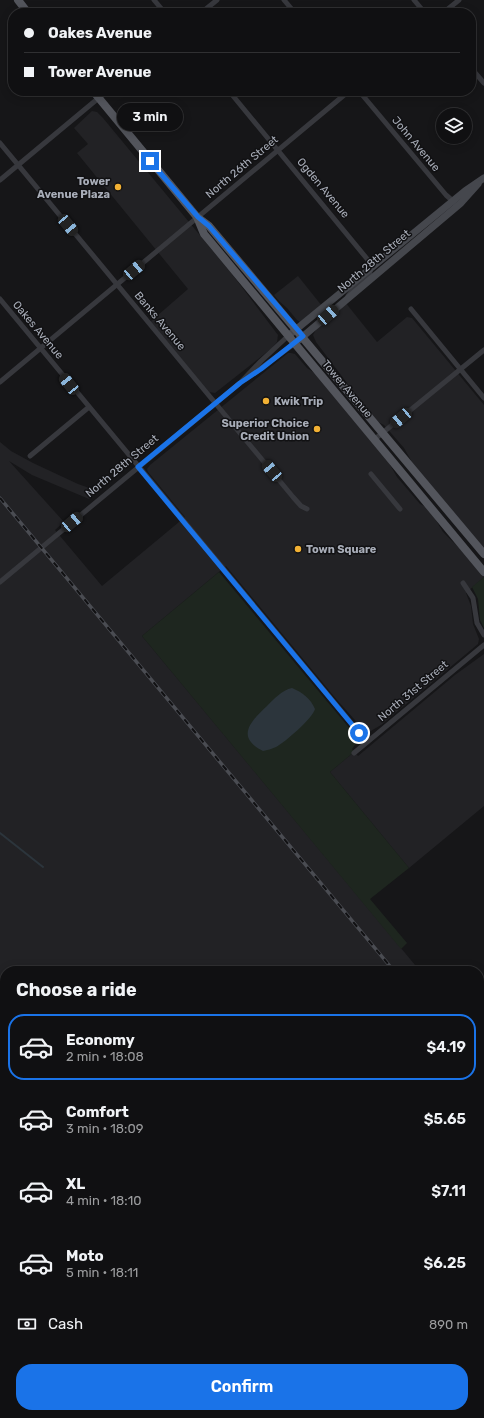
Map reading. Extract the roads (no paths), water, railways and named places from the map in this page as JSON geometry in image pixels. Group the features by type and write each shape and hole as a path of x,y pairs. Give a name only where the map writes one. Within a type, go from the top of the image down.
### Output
{"main road":[{"path":"18,0 24,8"},
{"name":"Tower Avenue","path":"99,98 198,217 209,226 303,336 484,554"},
{"name":"North 28th Street","path":"288,336 453,201 482,180"},
{"name":"North 28th Street","path":"294,344 461,203 482,180"},
{"name":"Tower Avenue","path":"198,217 204,234 484,572"}],"street":[{"path":"154,0 161,8"},
{"path":"207,8 217,0"},
{"path":"284,0 291,8"},
{"path":"414,0 421,8"},
{"path":"449,8 459,0"},
{"path":"476,74 484,83"},
{"path":"0,180 101,96"},
{"name":"Ogden Avenue","path":"233,96 346,232 372,267"},
{"name":"North 26th Street","path":"0,382 343,96"},
{"name":"John Avenue","path":"363,96 442,190 453,201"},
{"name":"Banks Avenue","path":"0,143 293,497 306,509"},
{"path":"453,201 461,203"},
{"path":"346,299 356,286 368,276 372,267"},
{"name":"Oakes Avenue","path":"0,299 367,742"},
{"path":"411,309 484,398"},
{"name":"North 28th Street","path":"240,383 288,336"},
{"name":"North 28th Street","path":"0,582 215,403 294,344"},
{"path":"375,439 484,350"},
{"path":"30,456 89,407"},
{"path":"371,474 400,509"},
{"path":"464,584 473,598 477,623 484,636"},
{"name":"North 31st Street","path":"354,753 484,645"}],"waterway":[{"path":"0,833 43,867"}],"railway":[{"path":"0,498 390,966"}],"place":[{"name":"Tower Avenue Plaza","path":"118,187"},
{"name":"Kwik Trip","path":"266,401"},
{"name":"Superior Choice Credit Union","path":"317,429"},
{"name":"Town Square","path":"298,549"}]}
